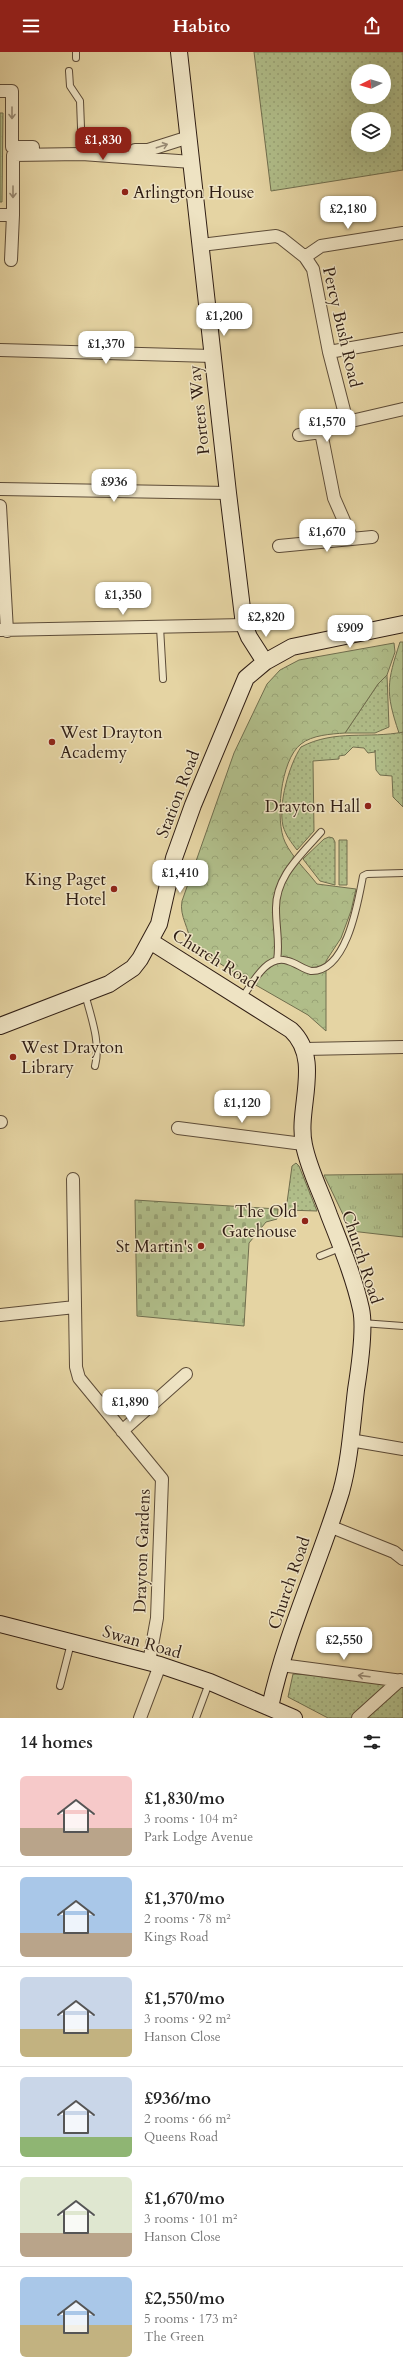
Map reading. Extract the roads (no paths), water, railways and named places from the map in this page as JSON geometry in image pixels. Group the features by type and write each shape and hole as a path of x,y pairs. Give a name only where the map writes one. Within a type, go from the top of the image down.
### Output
{"street":[{"name":"Porters Way","path":"179,52 212,356 244,625 249,637 265,662"},
{"path":"0,91 12,91 12,147 83,151 192,162"},
{"path":"11,260 13,215 12,155 83,151 148,150 189,137"},
{"path":"0,216 13,215"},
{"path":"305,257 321,246 403,233"},
{"name":"Percy Bush Road","path":"201,245 271,236 281,238 305,257 313,269 329,352 347,422"},
{"path":"329,352 403,339"},
{"path":"0,350 212,356"},
{"path":"299,435 321,432 347,422 403,409"},
{"path":"321,432 334,498 352,539"},
{"path":"0,489 228,493"},
{"path":"0,506 3,630 244,625"},
{"path":"279,546 372,537"},
{"name":"Station Road","path":"0,1026 85,993 124,975 140,959 159,924 174,858 192,805 246,678 265,662 292,647 403,624"},
{"name":"Church Road","path":"150,941 291,1030 299,1037 305,1049 307,1061 302,1109 303,1144 315,1182 342,1248 361,1311 359,1367 350,1440 341,1490 280,1665 282,1714"},
{"path":"305,1049 403,1047"},
{"path":"178,1128 303,1144"},
{"name":"Drayton Gardens","path":"73,1179 76,1367 79,1378 162,1479 154,1664 140,1718"},
{"path":"0,1315 75,1306"},
{"path":"122,1431 186,1374"},
{"path":"350,1440 403,1449"},
{"path":"329,1526 394,1552 403,1558"},
{"name":"Swan Road","path":"0,1624 154,1664 210,1682 282,1714"},
{"path":"280,1665 402,1680"},
{"path":"358,1718 402,1680"}],"lane":[{"path":"69,71 70,86 80,101 83,151"},
{"path":"160,627 163,679"},
{"path":"277,960 277,894 283,876 321,832"},
{"path":"241,999 263,969 277,960 288,960 311,971 324,969 347,939 356,916 363,876 367,874 403,873"},
{"path":"85,993 93,1025 96,1045 95,1066"},
{"path":"320,1256 342,1248"},
{"path":"361,1323 403,1326"},
{"path":"60,1686 71,1642"},
{"path":"196,1718 210,1682"}],"place":[{"name":"Arlington House","path":"125,192"},
{"name":"West Drayton Academy","path":"52,742"},
{"name":"Drayton Hall","path":"368,806"},
{"name":"King Paget Hotel","path":"114,889"},
{"name":"West Drayton Library","path":"13,1057"},
{"name":"The Old Gatehouse","path":"305,1221"},
{"name":"St Martin's","path":"201,1246"}]}
